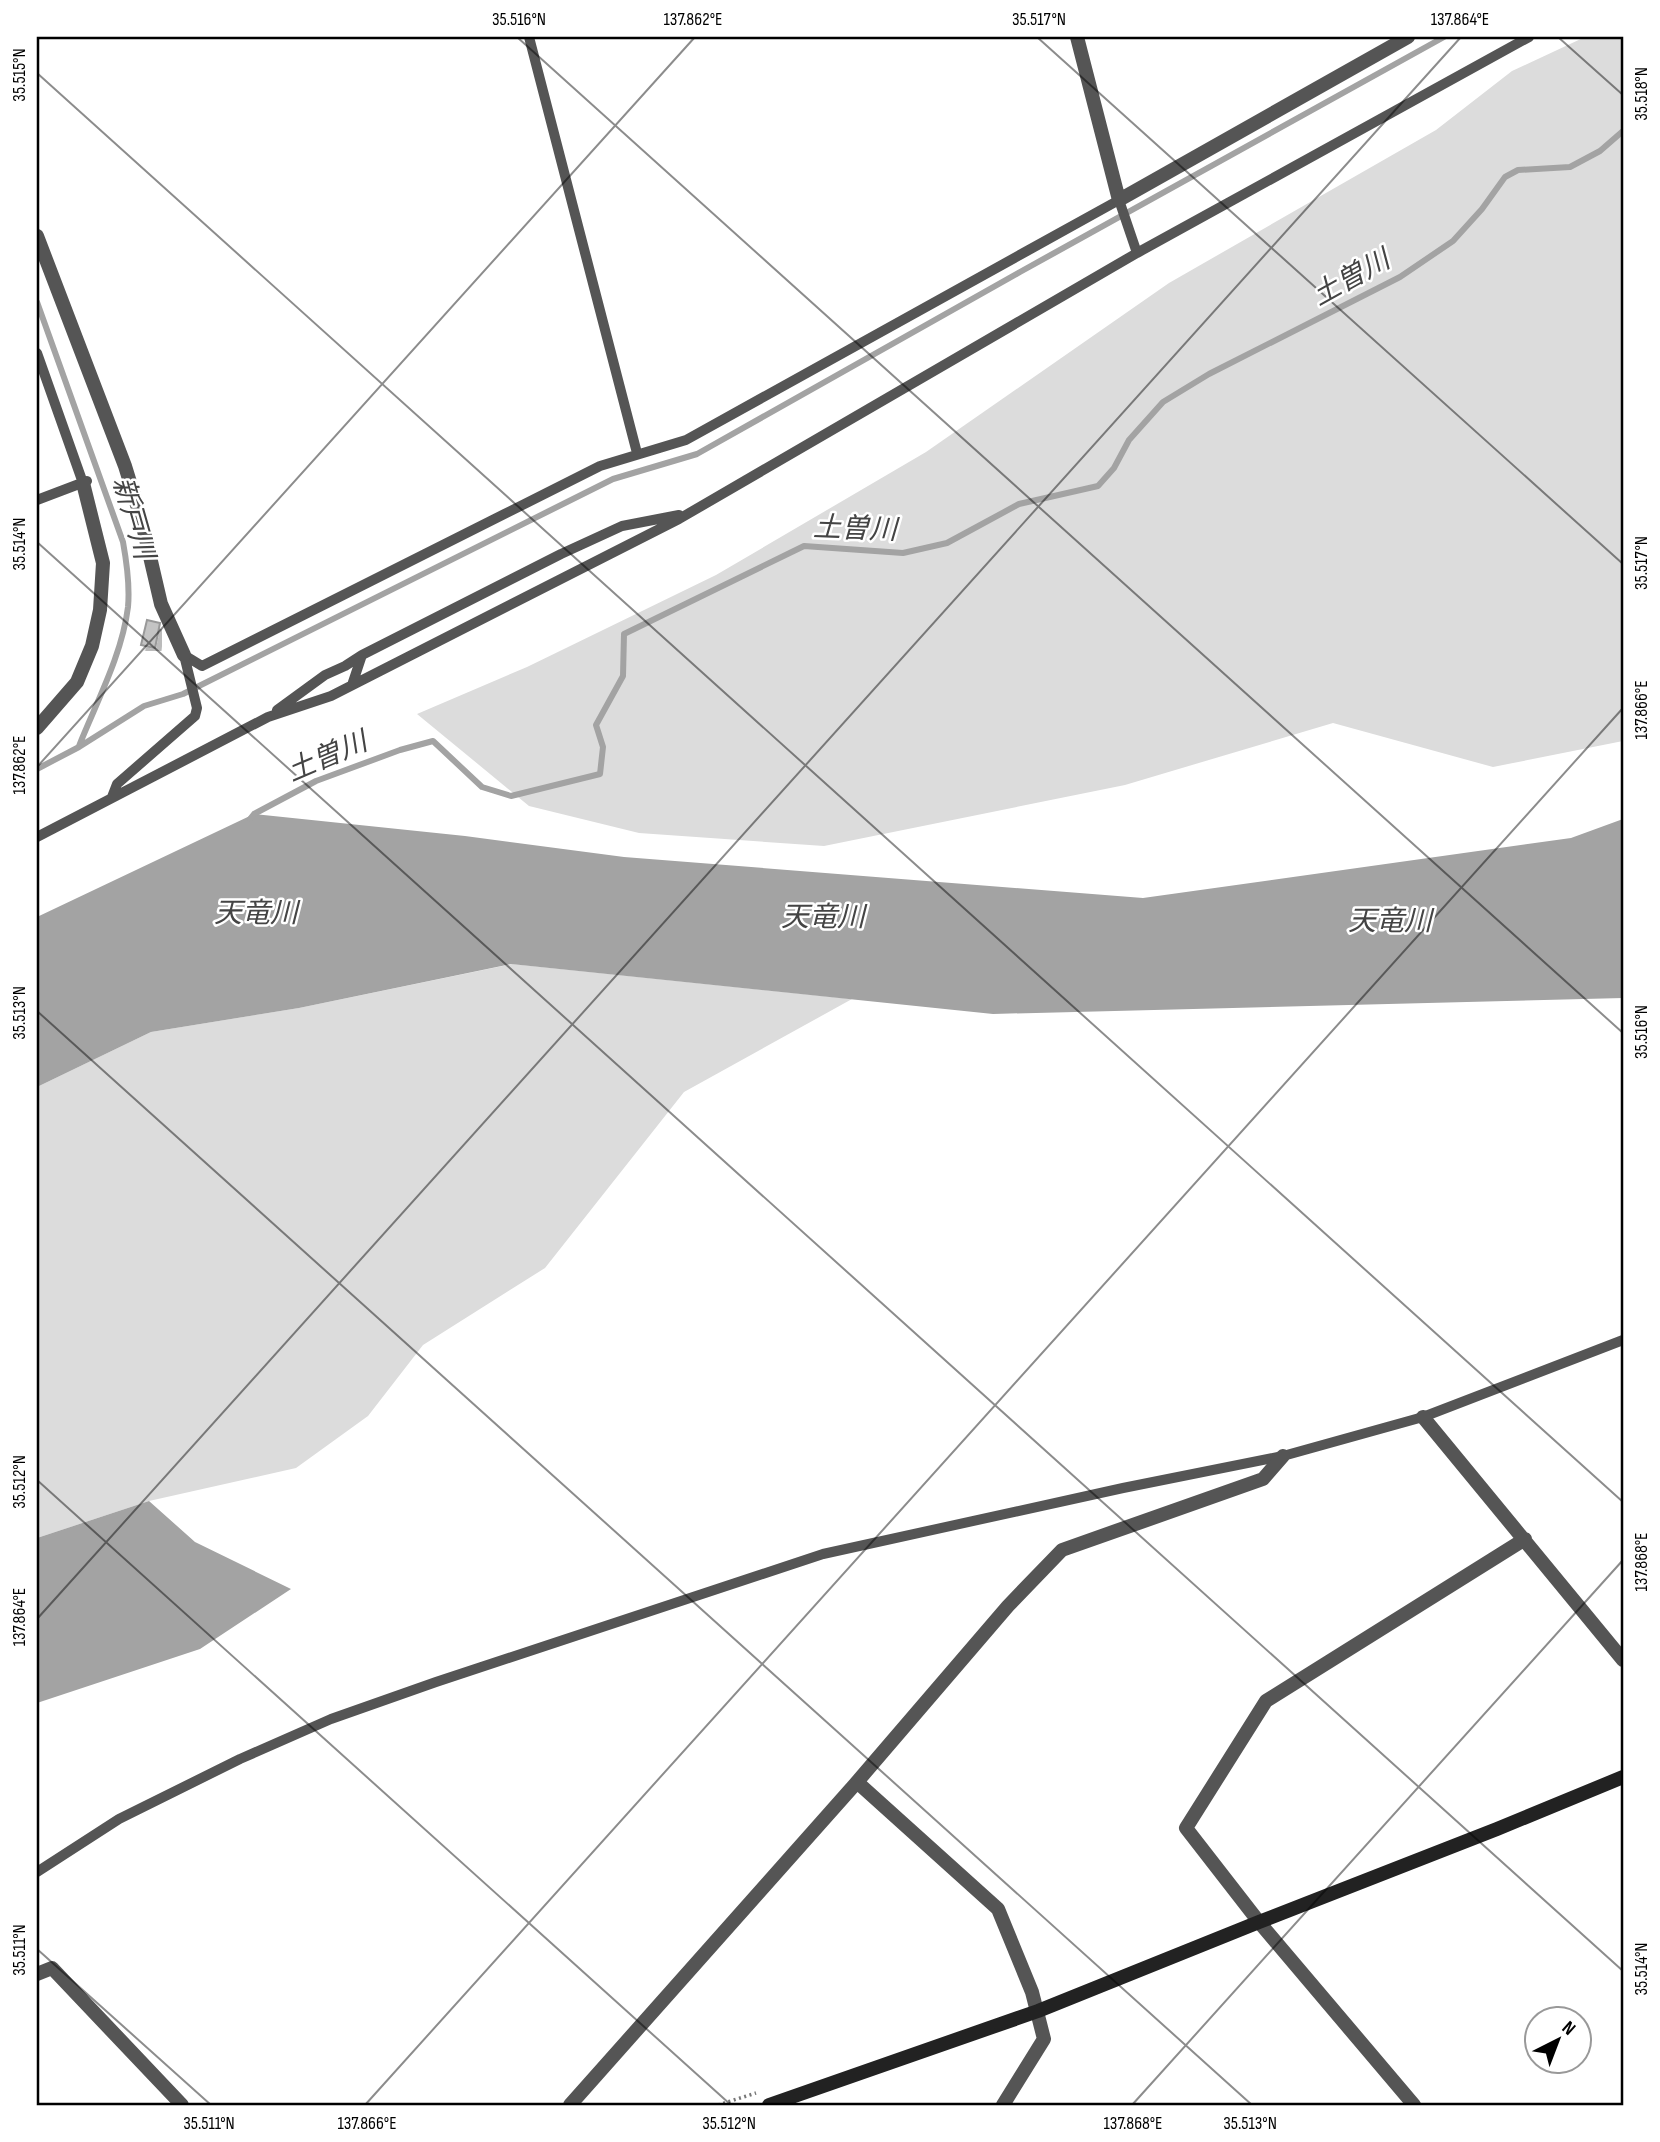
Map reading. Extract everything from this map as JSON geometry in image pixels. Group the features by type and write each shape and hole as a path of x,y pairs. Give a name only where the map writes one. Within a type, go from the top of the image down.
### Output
{"street":[{"path":"1077,37 1120,203 1408,37"},
{"path":"37,236 125,466 141,518 161,604 184,655"},
{"path":"37,729 78,682 92,646 100,610 103,563 86,481"},
{"path":"1423,1417 1623,1660"},
{"path":"570,2105 857,1782 1008,1606 1062,1550 1264,1479 1283,1456"},
{"path":"1414,2105 1259,1922 1186,1828 1266,1701 1525,1539"},
{"path":"769,2105 1038,2011 1623,1777"},
{"path":"857,1782 998,1909 1038,2011 1044,2039 1003,2105"},
{"path":"37,1974 52,1968 182,2105"}],"lane":[{"path":"529,37 637,453"},
{"path":"37,837 268,717 331,696 689,513 1137,253 1529,37"},
{"path":"184,655 202,666 600,466 686,440 1120,203 1137,253"},
{"path":"37,353 86,481 37,500"},
{"path":"268,717 325,675 561,554 622,526 689,513"},
{"path":"112,797 117,784 195,716 197,708 184,655"},
{"path":"352,685 362,655"},
{"path":"37,1872 119,1819 240,1759 331,1719 436,1682 823,1554 1283,1456 1423,1417 1623,1340"}],"shaded area":[{"path":"1585,37 1623,37 1623,741 1493,767 1333,723 1125,785 824,846 639,833 529,806 417,714 527,667 716,575 926,452 1169,283 1436,130 1512,71"},
{"path":"512,964 852,999 684,1092 545,1268 423,1345 368,1416 296,1468 149,1501 37,1538 37,1087 151,1032 299,1008"}],"water":[{"name":"天竜川","path":"254,814 465,836 624,857 1143,898 1571,838 1623,819 1623,998 993,1014 511,964 299,1008 151,1032 37,1087 37,917"},
{"path":"149,1501 195,1542 291,1589 200,1649 37,1703 37,1538"}],"building":[{"path":"147,620 160,623 155,648 141,645"}],"waterway":[{"path":"37,769 79,747 144,706 183,694 613,479 697,454 1444,37"},
{"name":"土曽川","path":"250,819 254,814 316,781 400,750 433,741 482,787 511,796 600,774 603,747 596,725 623,676 624,634 804,546 903,553 947,543 1019,504 1098,486 1114,468 1129,440 1163,402 1209,374 1400,277 1453,241 1482,209 1505,177 1518,170 1570,167 1600,151 1623,131"},
{"name":"新戸川","path":"37,302 123,542 128,574 128,607 120,643 79,746"}]}
